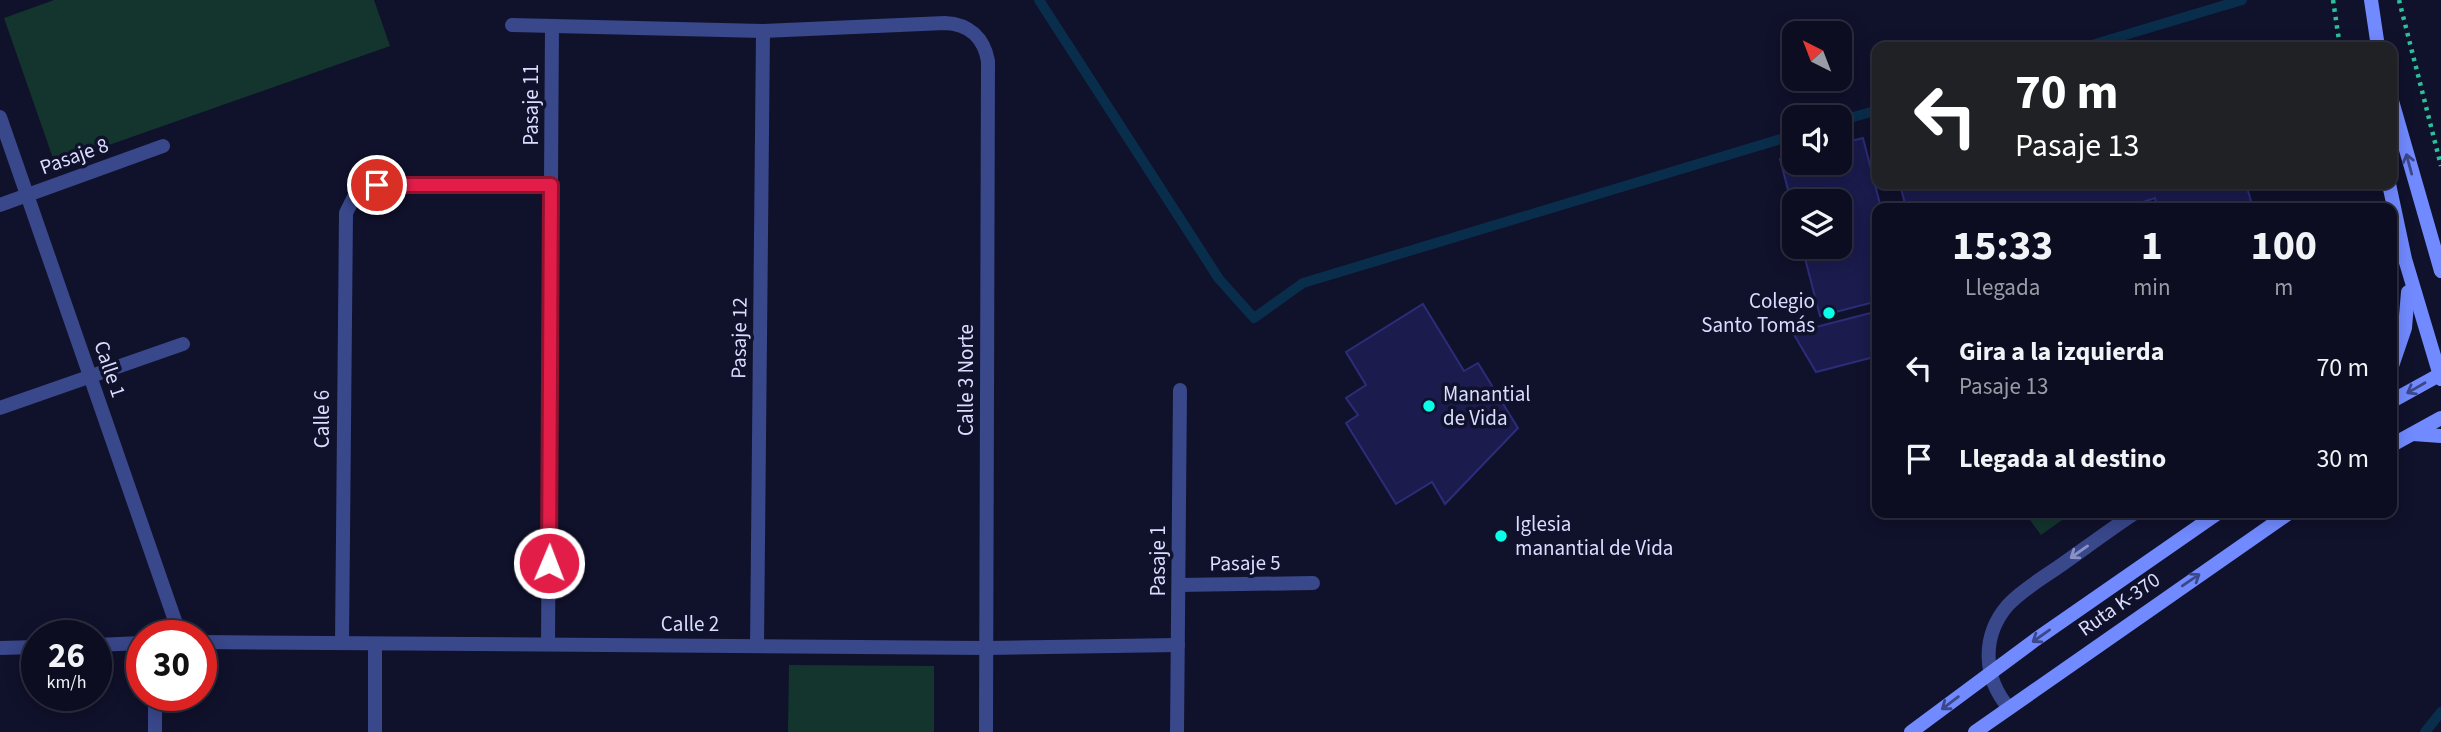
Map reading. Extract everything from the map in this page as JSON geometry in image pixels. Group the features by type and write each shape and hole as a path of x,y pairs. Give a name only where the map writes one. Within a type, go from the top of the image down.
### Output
{"street":[{"path":"2371,0 2377,42"},
{"name":"Calle 3 Norte","path":"763,31 945,23 965,27 974,32 986,50 986,732"},
{"path":"512,25 763,31"},
{"name":"Pasaje 11","path":"548,644 552,27"},
{"name":"Pasaje 12","path":"757,645 763,31"},
{"name":"Calle 1","path":"0,117 175,620"},
{"path":"2397,118 2441,271"},
{"name":"Pasaje 8","path":"0,205 163,146"},
{"name":"Calle 6","path":"342,643 344,222 354,197 377,185 551,185"},
{"path":"2397,222 2405,259 2441,376 2397,398"},
{"path":"2397,351 2405,328 2408,305 2405,259"},
{"path":"0,408 183,344"},
{"name":"Pasaje 1","path":"1177,732 1180,390"},
{"path":"2397,441 2441,418"},
{"path":"2408,434 2441,436"},
{"path":"2009,708 2000,698 1989,674 1991,635 2007,606 2128,518"},
{"name":"Ruta K-370","path":"1911,732 2211,518"},
{"name":"Ruta K-370","path":"1975,732 2282,518"},
{"name":"Pasaje 5","path":"1179,585 1313,583"},
{"name":"Calle 2","path":"217,642 987,648 1178,645"},
{"path":"375,644 375,732"},
{"path":"0,648 21,647"},
{"path":"155,711 155,732"}],"path":[{"path":"2333,0 2339,42"},
{"path":"2399,0 2441,166"}],"green space":[{"path":"54,0 374,0 390,46 55,164 4,18"},
{"path":"2029,518 2065,518 2041,535"},
{"path":"789,665 934,666 934,732 788,732"}],"building":[{"path":"1863,138 1872,173 1872,189 1876,189 1880,203 1872,203 1872,303 1820,316 1805,259 1852,259 1852,189 1788,189 1784,175 1852,175 1852,141"},
{"path":"1901,189 2247,189 2252,203 2156,203 2155,198 2140,203 1905,203"},
{"name":"Manantial de Vida","path":"1423,304 1464,371 1478,363 1518,428 1445,504 1432,482 1396,504 1346,423 1358,415 1346,398 1366,385 1346,352"},
{"path":"1872,313 1872,358 1816,372 1793,333"}],"waterway":[{"path":"1039,0 1219,279 1254,318 1303,283 1782,139"},
{"path":"2102,42 2242,0"},
{"path":"1852,117 1872,112"},
{"path":"2425,732 2441,712"}],"place":[{"name":"Colegio Santo Tomás","path":"1829,313"},
{"name":"Manantial de Vida","path":"1429,406"},
{"name":"Iglesia manantial de Vida","path":"1501,536"}],"route":[{"path":"377,185 551,185 549,563"}]}
